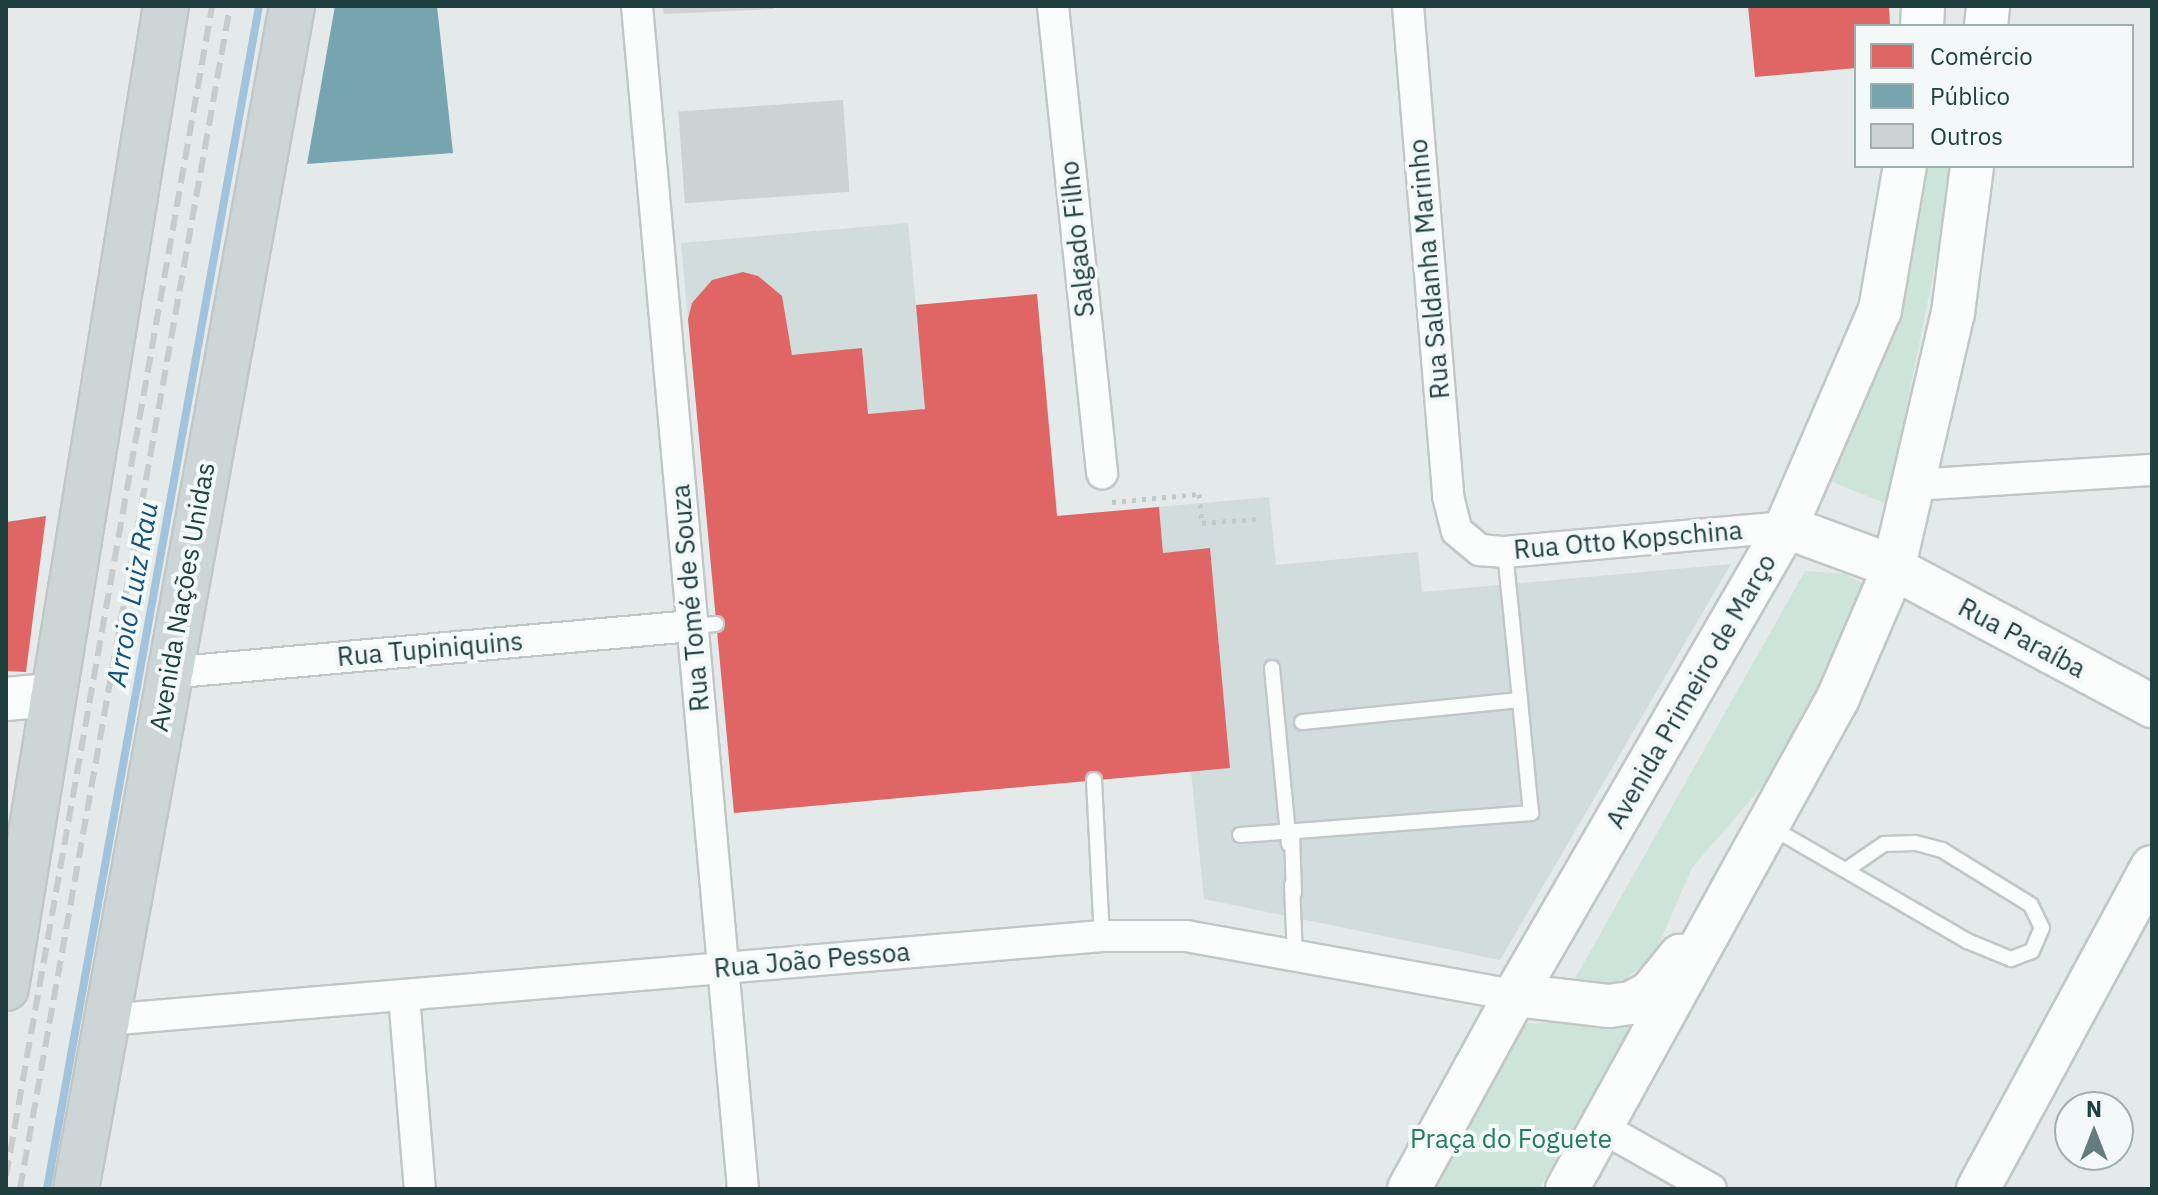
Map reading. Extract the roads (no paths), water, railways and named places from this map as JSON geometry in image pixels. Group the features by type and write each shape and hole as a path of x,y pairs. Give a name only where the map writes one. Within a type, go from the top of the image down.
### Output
{"main road":[{"path":"6,988 50,695 166,6"},
{"name":"Avenida Nações Unidas","path":"76,1189 292,6"},
{"name":"Avenida Primeiro de Março","path":"1409,1189 1515,995 1786,527 1880,310 1905,168"},
{"path":"1567,1189 1838,698 1893,570 1953,313 1972,168"},
{"name":"Rua Otto Kopschina","path":"1786,527 1855,550 1893,570"},
{"name":"Rua Paraíba","path":"1893,570 2152,706"},
{"path":"6,699 50,695"},
{"path":"1515,995 1609,1006 1650,993 1766,831"},
{"path":"1978,1189 2152,867"}],"street":[{"name":"Rua Tomé de Souza","path":"637,6 704,625 725,966 743,1189"},
{"name":"Salgado Filho","path":"1053,6 1102,473"},
{"name":"Rua Saldanha Marinho","path":"1408,6 1448,496 1457,531"},
{"path":"1912,485 2152,470"},
{"name":"Rua Otto Kopschina","path":"1457,531 1480,550 1505,552 1786,527"},
{"name":"Rua Tupiniquins","path":"168,673 704,625"},
{"name":"Rua João Pessoa","path":"106,1020 1102,936 1186,936 1515,995"},
{"path":"404,996 420,1189"},
{"path":"1603,1128 1711,1189"}],"lane":[{"path":"1240,835 1531,813 1518,666 1512,658 1505,552"},
{"path":"1272,668 1293,831 1295,956"},
{"path":"1302,722 1520,700"},
{"path":"1094,780 1102,936"},
{"path":"1766,831 1846,870 1967,941 2011,959 2032,951 2042,928 2031,905 1942,850 1915,843 1884,844 1846,870"}],"waterway":[{"name":"Arroio Luiz Rau","path":"47,1189 259,6"}],"railway":[{"path":"6,1176 212,6"},
{"path":"20,1189 230,6"}],"park label":[{"name":"Praça do Foguete","path":"1511,1139"}]}
